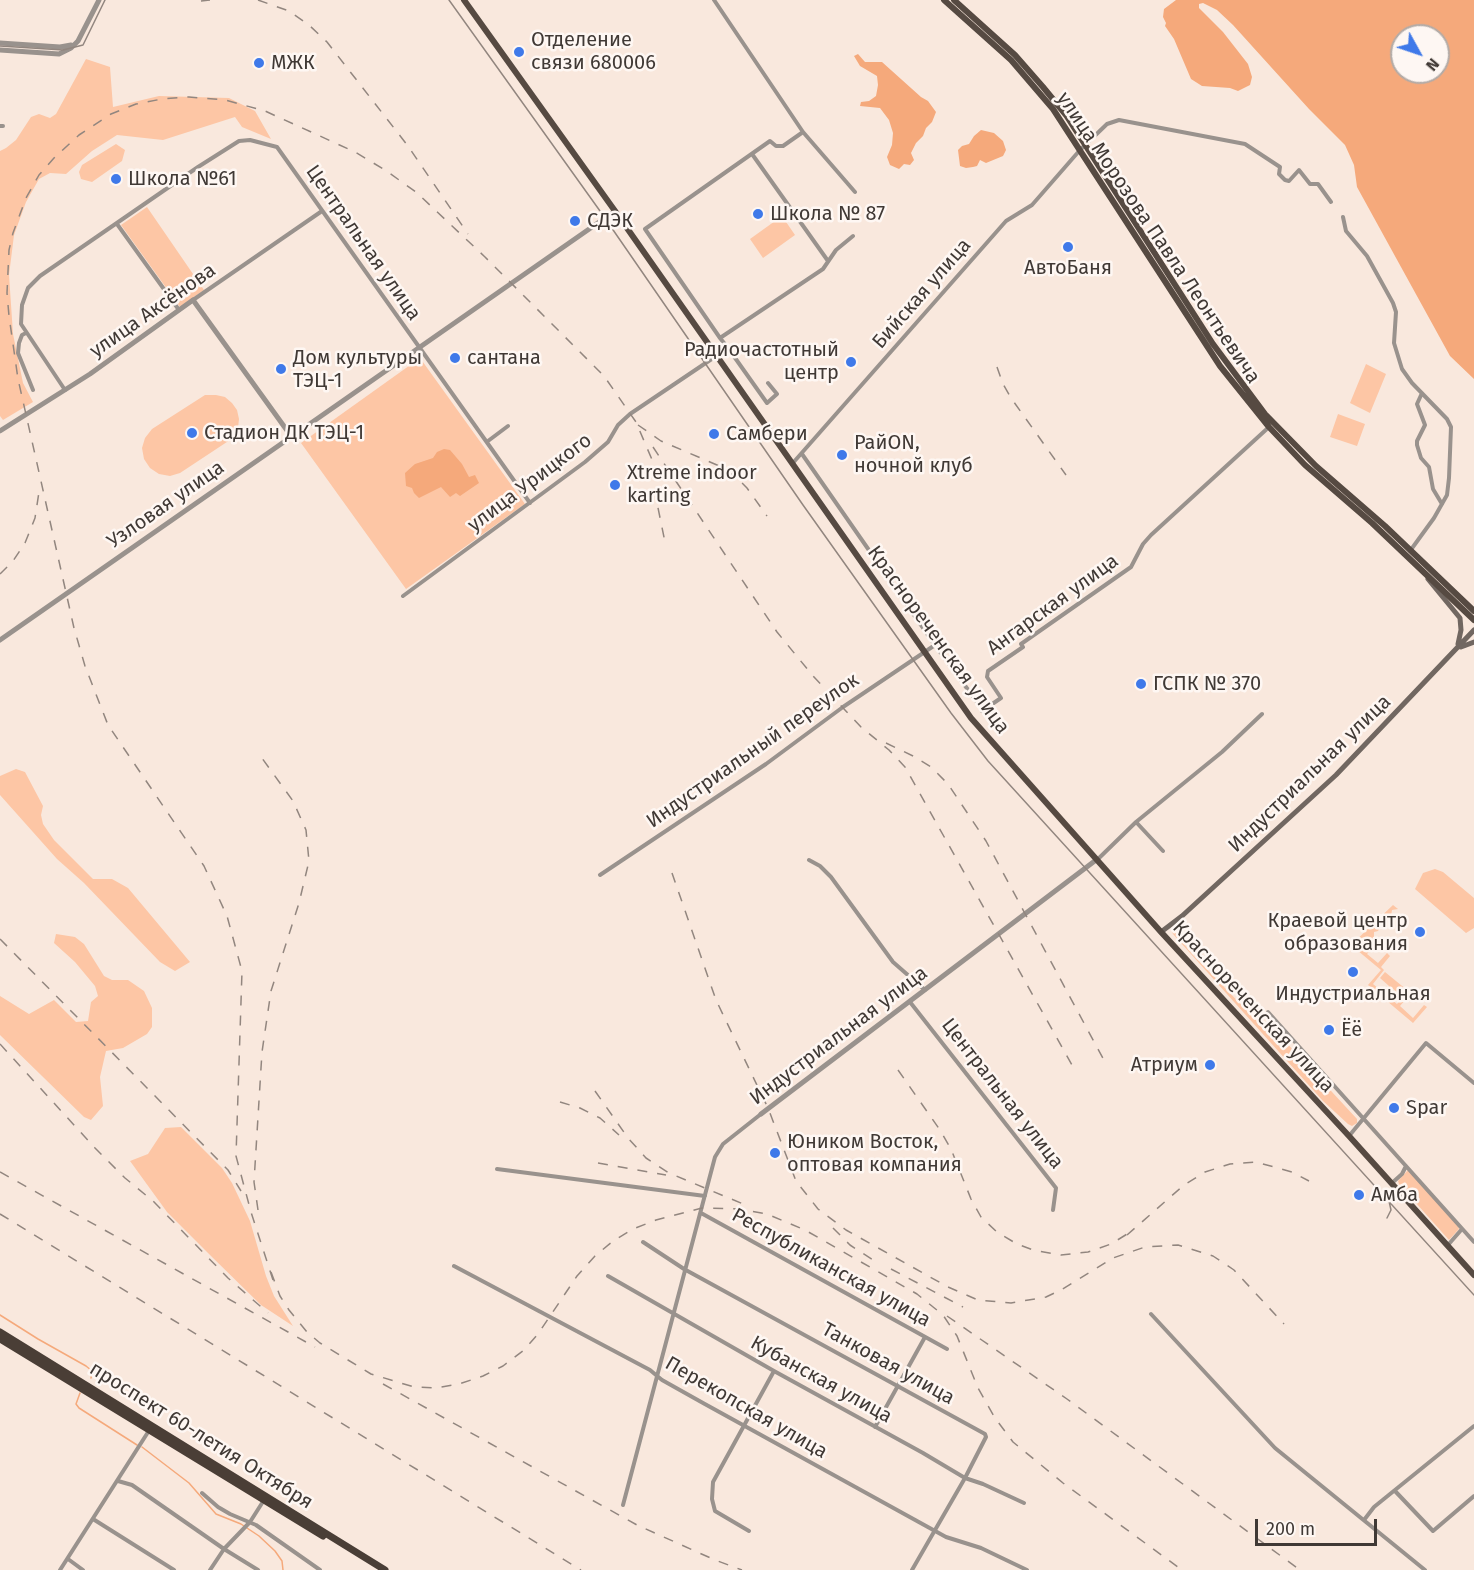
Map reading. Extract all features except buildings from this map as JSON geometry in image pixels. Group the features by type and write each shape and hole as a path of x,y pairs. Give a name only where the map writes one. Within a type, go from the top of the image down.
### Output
{"highway":[{"name":"проспект 60-летия Октября","path":"0,1332 378,1570"},
{"name":"проспект 60-летия Октября","path":"0,1339 385,1570"}],"main road":[{"name":"Краснореченская улица","path":"464,0 615,211 970,718 1161,932 1474,1275"},
{"name":"улица Морозова Павла Леонтьевича","path":"944,0 1024,74 1083,147 1118,207 1220,366 1302,462 1372,523 1474,620"},
{"name":"улица Морозова Павла Леонтьевича","path":"954,0 1006,46 1051,96 1223,358 1271,425 1370,512 1474,611"},
{"path":"1426,576 1460,618 1461,630 1457,649"},
{"name":"Индустриальная улица","path":"1161,932 1182,916 1336,775 1474,630"},
{"path":"1457,649 1474,642"}],"street":[{"path":"0,50 59,54 71,48 78,41 99,0"},
{"path":"714,0 803,132 855,192"},
{"path":"0,43 60,47 69,46 78,41"},
{"name":"Бийская улица","path":"791,464 1006,221 1032,205 1083,147 1107,124 1119,120 1245,144 1280,167 1279,174 1285,180 1289,181 1299,170 1310,184 1318,184 1331,202"},
{"path":"768,383 777,394 766,403 645,229 770,141 776,146 783,146 803,132"},
{"name":"Центральная улица","path":"117,224 239,141 250,140 277,147 530,503"},
{"path":"752,154 828,261"},
{"name":"улица Аксёнова","path":"0,431 65,391 322,211"},
{"name":"Узловая улица","path":"0,640 615,211"},
{"path":"1343,217 1346,231 1366,256 1393,303 1396,312 1394,343 1398,361 1412,383 1447,419 1451,427 1447,495 1434,518 1410,551"},
{"path":"65,391 21,324 22,305 28,288 34,282 117,224 179,310"},
{"path":"720,338 823,269 836,249 854,236"},
{"path":"193,300 291,436"},
{"path":"26,333 22,335 18,353 33,390"},
{"name":"улица Урицкого","path":"403,596 600,449 608,442 618,425 630,414 728,348"},
{"path":"1422,393 1417,404 1425,425 1417,441 1419,453 1429,466 1433,489 1442,505"},
{"name":"Ангарская улица","path":"982,711 1001,698 987,677 988,671 1023,647 1021,644 1131,567 1143,544 1151,535 1271,425"},
{"path":"488,441 508,426"},
{"path":"802,454 935,645 997,729"},
{"name":"Индустриальный переулок","path":"600,875 766,764 843,707 935,645"},
{"name":"Индустриальная улица","path":"623,1505 672,1313 719,1150 732,1135 1096,860 1136,822 1222,752 1262,714"},
{"path":"1136,822 1163,851"},
{"path":"809,860 820,866 831,877 892,962 925,990"},
{"name":"Центральная улица","path":"910,1002 1056,1188 1053,1210"},
{"path":"1268,1012 1474,1242"},
{"path":"1349,1136 1426,1042 1474,1083"},
{"path":"1392,1183 1402,1174 1406,1166"},
{"path":"497,1169 705,1196"},
{"name":"Республиканская улица","path":"701,1213 947,1349"},
{"path":"1448,1245 1462,1229"},
{"name":"Танковая улица","path":"643,1242 684,1269 985,1434 986,1437 965,1478 912,1570"},
{"name":"Перекопская улица","path":"454,1266 550,1316 743,1426 936,1531 952,1539 981,1548 1027,1570"},
{"name":"Кубанская улица","path":"608,1276 965,1478 1024,1503"},
{"path":"1151,1314 1275,1448 1425,1570"},
{"path":"876,1427 925,1337"},
{"path":"749,1531 717,1514 713,1509 714,1478 774,1371"},
{"path":"1364,1520 1374,1507 1474,1426"},
{"path":"60,1570 151,1428"},
{"path":"117,1481 132,1485 258,1570"},
{"path":"1395,1491 1433,1531 1474,1496"},
{"path":"202,1492 230,1514 275,1538 320,1570"},
{"path":"210,1570 224,1549 243,1531 264,1500"},
{"path":"93,1519 174,1570"},
{"path":"68,1559 83,1570"}],"shaded area":[{"path":"1176,0 1474,0 1474,379 1450,356 1357,187 1354,165 1345,145 1217,10 1203,3 1199,4 1199,8 1223,32 1248,64 1252,77 1250,85 1238,91 1230,88 1202,86 1191,79 1174,39 1165,26 1164,9"},
{"path":"858,54 865,62 882,62 928,101 936,112 911,153 914,160 910,165 904,164 899,169 890,165 887,157 892,145 893,133 889,120 880,108 860,106 861,102 869,101 876,96 878,85 877,76 860,66 854,56"},
{"path":"86,59 110,67 113,107 159,96 229,98 255,111 271,139 242,127 235,117 163,140 117,135 92,151 66,174 50,173 39,179 26,202 14,235 9,275 13,334 23,383 33,402 3,420 0,416 0,151 16,140 31,117 39,114 50,118 56,114"},
{"path":"981,130 994,133 1003,141 1006,150 1003,156 986,163 980,160 977,166 973,167 960,166 958,150 969,144"},
{"path":"116,144 125,150 122,161 92,182 81,179 79,172 82,165"},
{"path":"147,207 204,290 180,307 121,225"},
{"path":"782,216 795,235 763,258 750,239"},
{"path":"420,358 525,504 406,589 301,443"},
{"path":"1366,364 1386,374 1370,413 1350,403"},
{"name":"Стадион ДК ТЭЦ-1","path":"205,395 225,397 237,410 238,428 233,438 180,473 170,476 159,474 150,468 144,459 142,448 145,438 152,429"},
{"path":"1338,414 1365,424 1357,446 1330,437"},
{"path":"444,449 450,450 469,477 475,475 479,483 460,496 456,493 450,497 441,487 419,498 412,488 406,486 405,473 415,464 433,458 437,452"},
{"path":"16,769 25,772 43,806 41,815 43,824 54,840 93,879 112,879 128,888 190,962 175,971 160,962 84,883 57,859 0,795 0,776"},
{"path":"1435,869 1443,872 1474,898 1474,928 1466,933 1415,889 1423,873"},
{"path":"1393,905 1398,909 1392,910 1391,916 1387,919 1380,920 1381,926 1378,931 1374,932 1374,938 1370,942 1364,938 1358,946 1364,940 1367,942 1361,949 1368,942 1370,944 1364,952 1371,946 1373,947 1367,954 1378,963 1387,953 1390,956 1381,967 1384,970 1373,984 1384,993 1389,986 1380,978 1385,972 1407,990 1402,996 1392,988 1386,995 1397,1004 1408,991 1411,993 1400,1006 1413,1018 1424,1005 1427,1007 1413,1023 1368,985 1381,970 1351,945"},
{"path":"1173,926 1192,954 1257,1021 1283,1039 1357,1119 1357,1123 1352,1126 1348,1124 1323,1101 1173,934 1171,930"},
{"path":"56,934 75,937 84,944 104,976 112,980 128,980 144,991 152,1008 152,1027 147,1034 123,1048 106,1051 100,1077 103,1106 91,1120 84,1117 0,1035 0,996 29,1014 54,1000 76,1022 88,1021 91,1002 98,996 95,986 75,962 54,943"},
{"path":"181,1127 222,1168 232,1183 250,1221 274,1296 293,1326 261,1305 167,1212 130,1161 148,1154 165,1128"},
{"path":"1408,1170 1458,1226 1459,1229 1449,1240 1399,1184 1398,1181"}],"waterway":[{"path":"0,1315 86,1366 92,1371 91,1378"},
{"path":"80,1393 76,1404 79,1408 137,1445"},
{"path":"142,1447 189,1483 216,1514 241,1524 259,1536 275,1551 282,1561 283,1570"}],"tram line":[{"path":"0,46 63,50 83,45 105,0"},
{"path":"449,0 600,211 803,505 951,713 988,761 1474,1295"},
{"path":"1387,1218 1391,1210 1389,1201"}],"railway":[{"path":"201,1 210,0"},
{"path":"258,0 289,11 327,42 408,146 468,234"},
{"path":"273,1280 236,1156 242,971 227,916 204,866 108,725 85,666 74,628 18,379 9,316 7,293 9,250 26,198 39,175 79,135 111,114 136,104 162,99 189,97 225,100 265,111 355,152 416,192 485,257 604,376 636,422 653,462 657,503 665,542"},
{"path":"997,367 1011,398 1066,475"},
{"path":"638,425 661,441 717,465 736,477 767,516"},
{"path":"653,447 777,632 813,676 861,727 889,750 905,767 1072,1065"},
{"path":"0,574 13,561 25,543 35,518 39,492"},
{"path":"886,743 931,767 948,784 986,841 1106,1064"},
{"path":"258,1210 254,1182 262,1052 271,991 299,903 309,861 306,830 293,801 259,754"},
{"path":"672,873 716,1000 768,1108 796,1181 818,1209 846,1230 948,1287 978,1300 1011,1303 1046,1297 1113,1258 1145,1247 1178,1245 1213,1256 1234,1270 1284,1324"},
{"path":"0,939 228,1170 241,1191"},
{"path":"0,1044 95,1148 125,1178 153,1201 228,1278 268,1313"},
{"path":"898,1070 951,1149 971,1199 981,1217 997,1232 1033,1250 1061,1255 1088,1252 1111,1244 1132,1231"},
{"path":"595,1091 628,1138 646,1158 669,1173 748,1206"},
{"path":"560,1102 580,1108 600,1118 619,1135"},
{"path":"1127,1235 1184,1185 1205,1172 1230,1164 1256,1162 1292,1172 1309,1181"},
{"path":"598,1163 666,1175"},
{"path":"0,1172 315,1347"},
{"path":"271,1272 280,1296 289,1310 307,1332 320,1343 371,1374 414,1387 435,1388 459,1384 483,1376 503,1366 524,1350 538,1334 577,1276 595,1256 613,1241 633,1229 656,1220 702,1208 739,1209 767,1214 805,1230 917,1294 943,1315 957,1336 978,1388 995,1418 1013,1442 1063,1483 1182,1570"},
{"path":"0,1214 581,1570"},
{"path":"833,1228 850,1245 873,1260"},
{"path":"891,1269 963,1307"},
{"path":"947,1316 1067,1399 1300,1570"},
{"path":"383,1384 637,1525 742,1570"}],"place":[{"name":"Отделение связи 680006","path":"519,52"},
{"name":"МЖК","path":"259,63"},
{"name":"Школа №61","path":"116,179"},
{"name":"Школа № 87","path":"758,214"},
{"name":"СДЭК","path":"575,221"},
{"name":"АвтоБаня","path":"1068,247"},
{"name":"сантана","path":"455,358"},
{"name":"Радиочастотный центр","path":"851,362"},
{"name":"Дом культуры ТЭЦ-1","path":"281,369"},
{"name":"Стадион ДК ТЭЦ-1","path":"192,433"},
{"name":"Самбери","path":"714,434"},
{"name":"РайON, ночной клуб","path":"842,455"},
{"name":"Xtreme indoor karting","path":"615,485"},
{"name":"ГСПК № 370","path":"1141,684"},
{"name":"Краевой центр образования","path":"1420,932"},
{"name":"Индустриальная","path":"1353,972"},
{"name":"Ёё","path":"1329,1030"},
{"name":"Атриум","path":"1210,1065"},
{"name":"Spar","path":"1394,1108"},
{"name":"Юником Восток, оптовая компания","path":"775,1153"},
{"name":"Амба","path":"1359,1195"}]}
